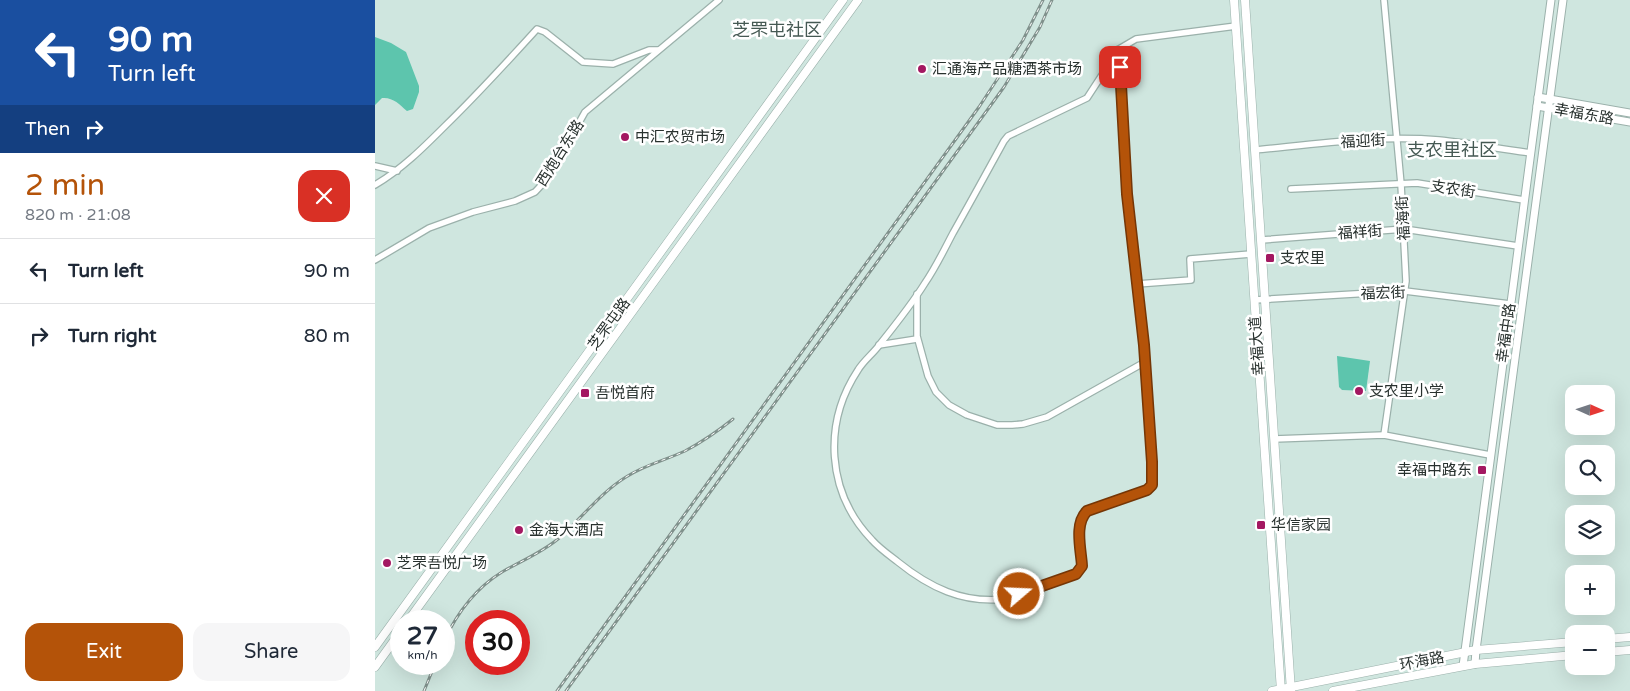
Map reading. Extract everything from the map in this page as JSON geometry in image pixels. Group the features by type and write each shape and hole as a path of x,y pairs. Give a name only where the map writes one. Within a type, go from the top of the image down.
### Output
{"main road":[{"name":"芝罘屯路","path":"375,647 843,0"},
{"name":"芝罘屯路","path":"416,610 858,0"},
{"name":"幸福大道","path":"1234,0 1278,690"},
{"name":"幸福大道","path":"1245,0 1290,689"},
{"path":"1615,638 1630,637"},
{"name":"环海路","path":"1278,690 1476,650 1565,643"},
{"path":"375,667 390,646"},
{"path":"1615,651 1630,650"},
{"name":"环海路","path":"1333,691 1475,664 1565,656"}],"street":[{"name":"西炮台东路","path":"375,260 429,228 473,212 515,201 535,192 548,178 585,112 719,0"},
{"name":"福海街","path":"1384,0 1401,184 1406,280 1384,436"},
{"name":"幸福中路","path":"1463,666 1551,0"},
{"name":"幸福中路","path":"1475,664 1563,0"},
{"path":"1119,49 1127,194 1145,362 1153,470 1152,485 1147,490 1087,511 1083,516 1080,530 1082,566 1076,574 1006,599 986,600 960,597 941,590 911,572 871,540 850,510 842,492 834,453 834,433 838,414 846,393 859,368 879,345 926,282 1004,141 1015,132 1087,98 1119,49 1136,39 1236,26"},
{"path":"375,185 397,171 411,159 479,92 537,29 545,32 583,62 613,64 649,50 658,50"},
{"name":"幸福东路","path":"1538,97 1630,113"},
{"name":"幸福东路","path":"1537,106 1630,122"},
{"name":"福迎街","path":"1255,150 1397,139 1439,140 1531,153"},
{"path":"375,166 397,171"},
{"name":"支农街","path":"1291,189 1429,184 1524,200"},
{"name":"福祥街","path":"1261,240 1404,229 1518,246"},
{"path":"1137,284 1191,280 1190,259 1251,254"},
{"name":"福宏街","path":"1254,300 1405,291 1510,304"},
{"path":"917,294 917,339 928,376 936,392 949,404 967,415 997,425 1023,424 1047,418 1145,362"},
{"path":"879,345 917,339"},
{"path":"1274,439 1384,436 1490,455"}],"green space":[{"path":"375,37 391,43 406,52 419,86 419,92 413,109 407,111 396,102 386,98 382,98 375,105"},
{"path":"1337,356 1370,361 1366,391 1342,390 1339,387"}],"railway":[{"path":"557,691 979,107 1023,40 1043,0"},
{"path":"566,691 1004,87 1040,27 1052,0"},
{"path":"455,621 468,602 493,578 538,553 558,539 617,483 640,469 698,444 733,419"},
{"path":"424,691 431,675"}],"place":[{"name":"汇通海产品糖酒茶市场","path":"922,69"},
{"name":"中汇农贸市场","path":"625,137"},
{"name":"支农里","path":"1270,258"},
{"name":"支农里小学","path":"1359,391"},
{"name":"吾悦首府","path":"585,393"},
{"name":"幸福中路东","path":"1482,470"},
{"name":"华信家园","path":"1261,525"},
{"name":"金海大酒店","path":"519,530"},
{"name":"芝罘吾悦广场","path":"387,563"}],"district":[{"name":"芝罘屯社区","path":"777,30"},
{"name":"支农里社区","path":"1452,150"}],"route":[{"path":"1019,594 1076,574 1080,570 1082,566 1080,523 1087,511 1147,490 1152,485 1144,345 1127,194 1120,67"}]}
